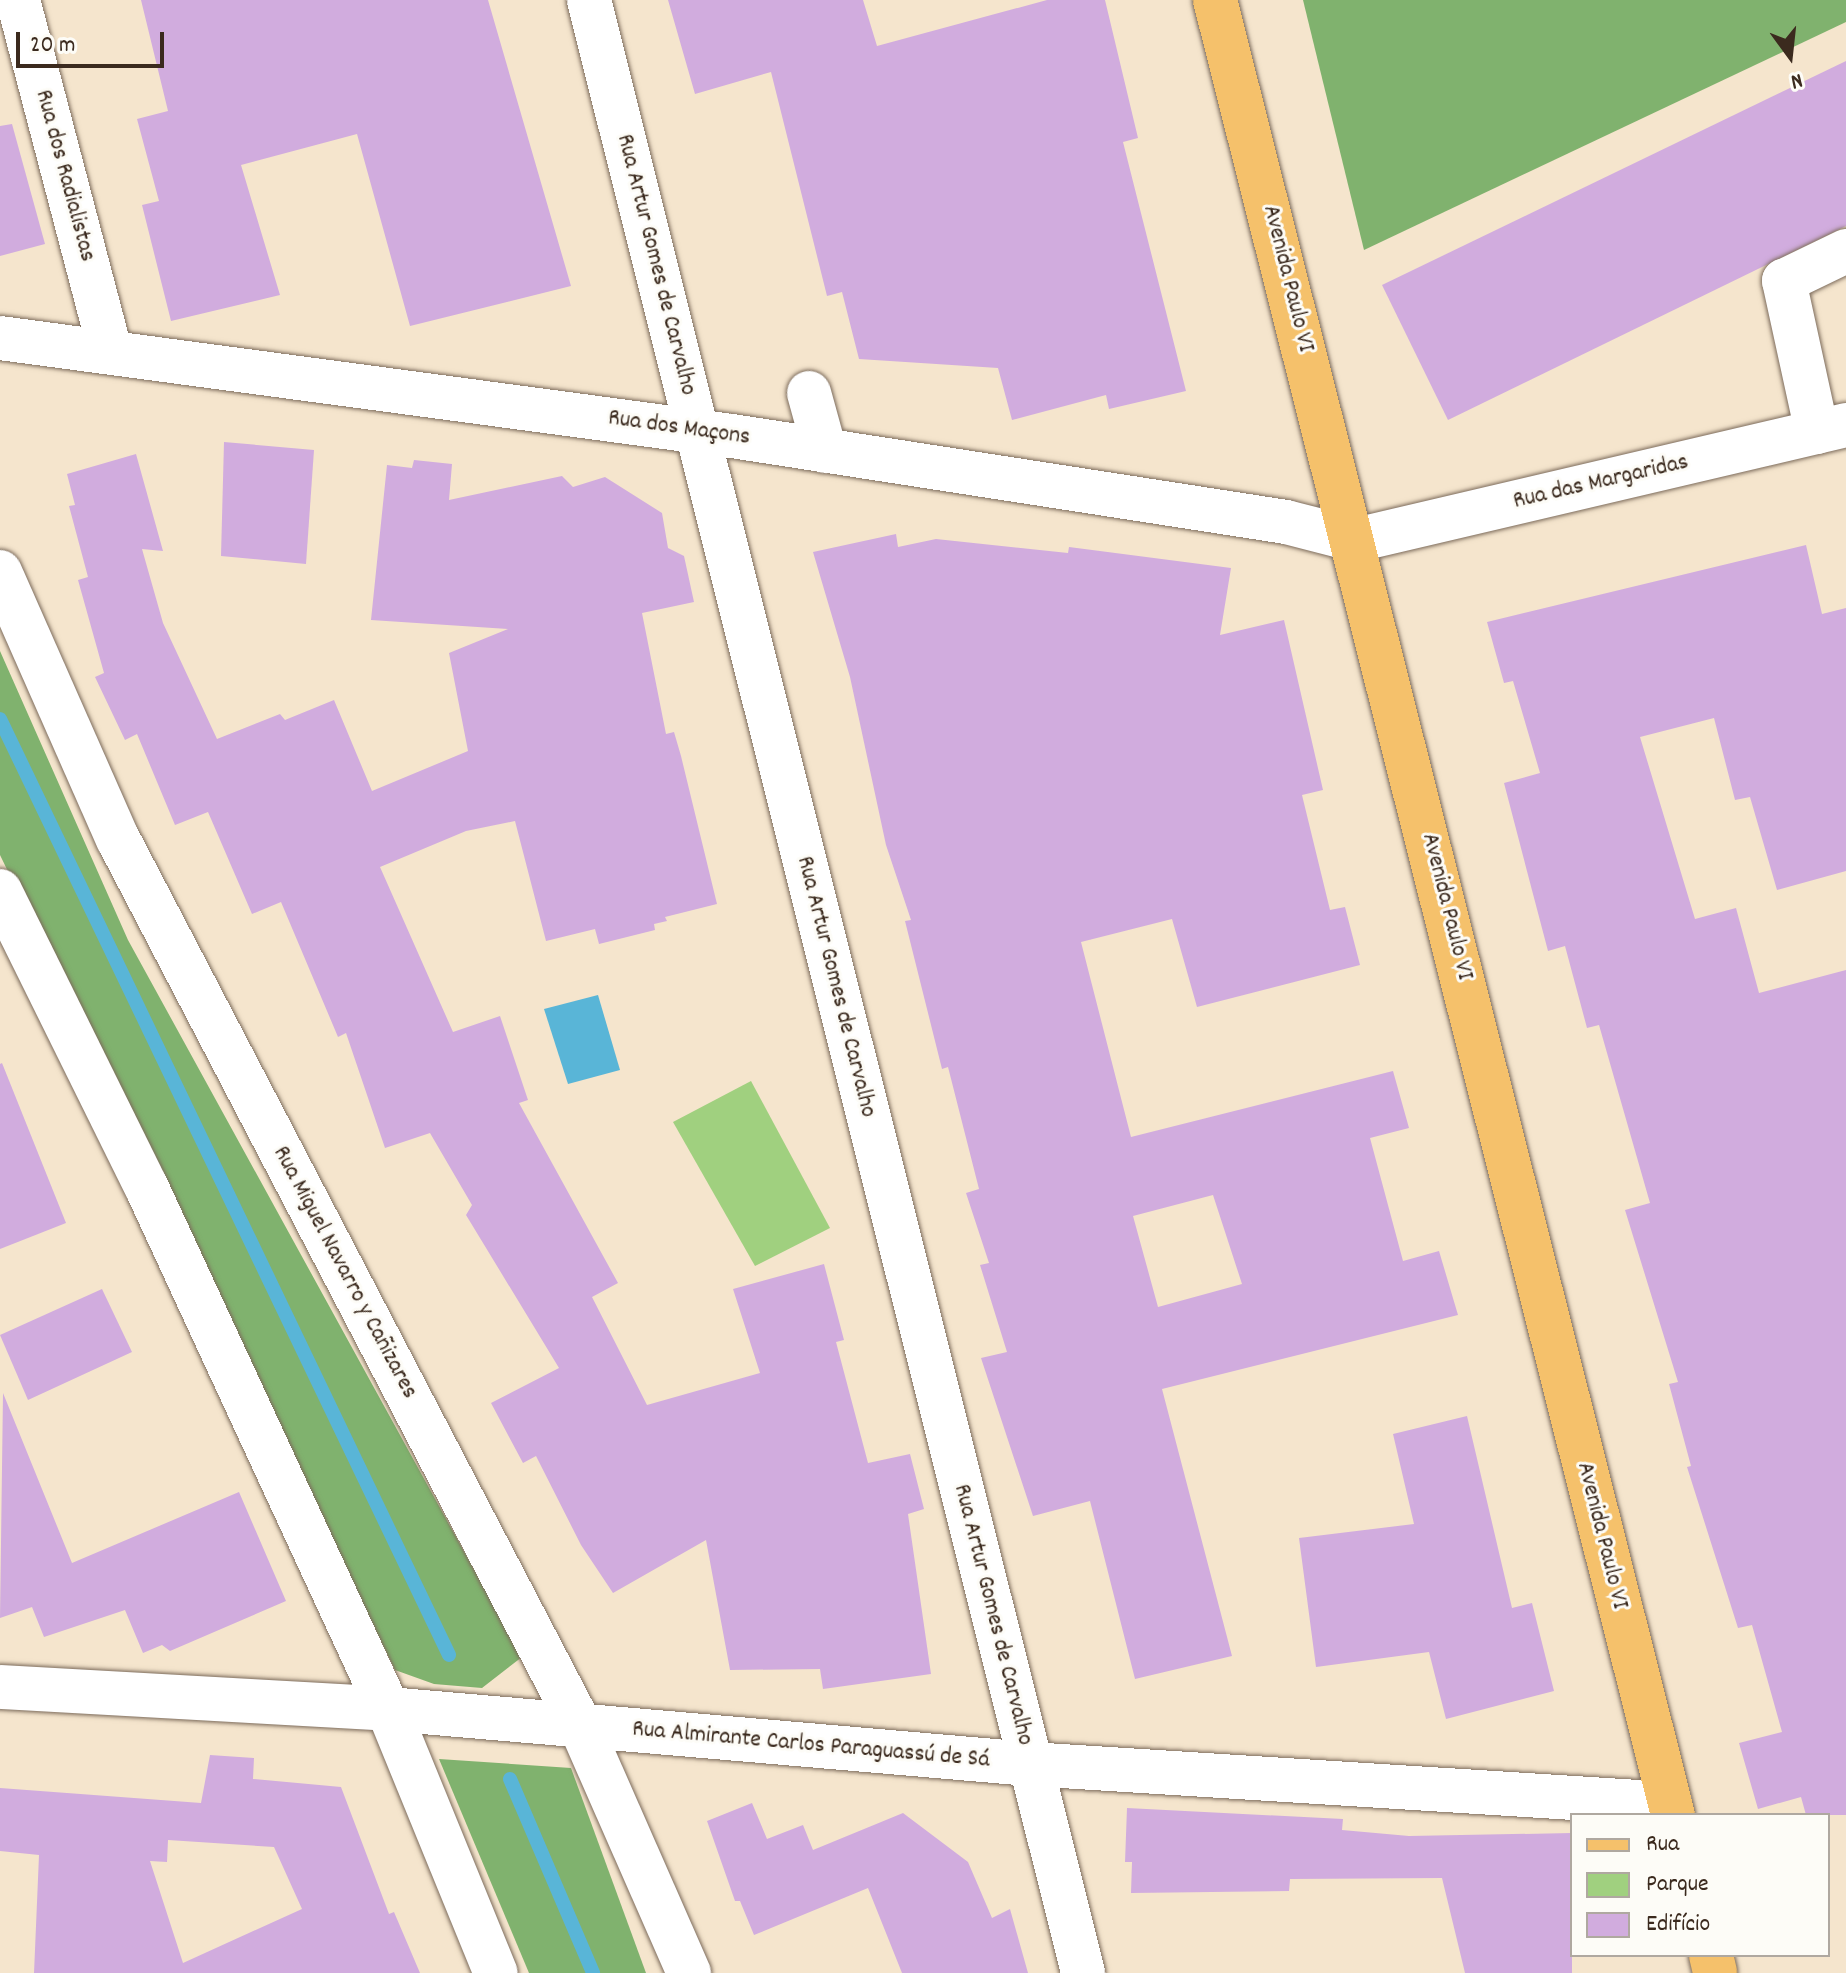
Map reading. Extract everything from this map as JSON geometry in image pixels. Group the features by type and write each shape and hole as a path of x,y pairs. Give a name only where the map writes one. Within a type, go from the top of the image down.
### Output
{"main road":[{"name":"Avenida Paulo VI","path":"1215,0 1356,540 1672,1810"}],"street":[{"name":"Rua dos Radialistas","path":"18,0 110,351"},
{"name":"Rua Artur Gomes de Carvalho","path":"589,0 633,134 696,432 1083,1973"},
{"path":"1831,429 1784,281 1846,251"},
{"name":"Rua dos Maçons","path":"0,338 825,451 1286,522 1356,540"},
{"path":"809,393 825,451"},
{"name":"Rua das Margaridas","path":"1356,540 1831,429"},
{"name":"Rua Miguel Navarro y Cañizares","path":"0,572 118,839 581,1727 689,1973"},
{"path":"0,891 146,1186 388,1709 496,1973"},
{"name":"Rua Almirante Carlos Paraguassú de Sá","path":"0,1687 388,1709 1029,1764 1672,1810"}],"green space":[{"path":"1303,0 1846,0 1846,22 1364,250"},
{"path":"0,651 128,940 522,1657 482,1688 434,1684 395,1670 0,855"},
{"path":"751,1081 830,1228 755,1266 673,1122"},
{"path":"439,1759 571,1768 646,1973 529,1973"}],"water":[{"path":"598,995 620,1070 568,1084 544,1009"}],"building":[{"path":"141,0 488,0 571,286 410,326 357,134 241,165 280,295 171,321 142,205 159,201 137,119 168,111"},
{"path":"668,0 863,0 877,46 1047,0 1105,0 1138,138 1123,142 1186,391 1109,409 1106,395 1012,420 998,368 859,359 842,292 827,296 771,72 695,94"},
{"path":"1846,61 1846,226 1448,420 1382,285"},
{"path":"12,124 45,244 0,256 0,126"},
{"path":"224,442 314,450 306,564 221,556"},
{"path":"136,454 163,551 142,549 163,623 217,739 280,714 285,720 334,700 372,791 468,751 449,653 508,629 371,620 387,465 412,468 414,460 452,464 449,500 562,476 573,487 605,477 662,513 668,548 684,556 694,602 642,613 666,734 674,732 717,904 665,917 667,921 654,924 655,930 599,944 595,929 546,941 515,821 466,831 380,867 453,1032 500,1016 528,1100 519,1103 618,1283 592,1297 647,1405 760,1373 733,1289 824,1264 844,1340 836,1342 868,1463 910,1454 924,1509 908,1514 931,1674 823,1689 820,1669 730,1670 706,1540 613,1593 581,1545 536,1456 523,1463 491,1403 559,1368 466,1215 472,1205 430,1133 385,1148 346,1033 338,1037 281,902 252,914 208,812 175,825 137,734 125,740 95,677 104,673 78,580 88,577 69,506 75,505 67,474"},
{"path":"896,534 898,547 936,539 1068,553 1069,547 1231,568 1220,635 1284,620 1323,790 1302,795 1330,910 1345,907 1360,965 1197,1007 1172,919 1081,942 1131,1137 1393,1071 1409,1128 1370,1138 1403,1261 1439,1251 1458,1315 1162,1389 1232,1656 1135,1679 1090,1501 1033,1516 981,1358 1007,1352 980,1265 989,1263 966,1193 979,1189 948,1067 942,1069 905,921 911,920 886,845 850,677 813,552","holes":["1213,1195 1242,1284 1158,1307 1133,1216"]},
{"path":"1806,545 1822,614 1846,608 1846,871 1777,890 1750,797 1735,800 1714,718 1640,737 1695,919 1736,908 1759,993 1846,970 1846,1815 1805,1813 1801,1797 1758,1809 1739,1743 1782,1732 1752,1625 1738,1628 1687,1467 1691,1466 1669,1384 1678,1382 1625,1210 1650,1203 1599,1025 1587,1028 1565,946 1548,951 1504,783 1540,773 1513,681 1504,683 1487,622"},
{"path":"0,1064 66,1223 0,1249"},
{"path":"102,1289 132,1352 28,1400 0,1335"},
{"path":"3,1393 72,1563 239,1492 286,1601 170,1651 162,1645 143,1653 125,1610 44,1637 32,1607 0,1618"},
{"path":"1467,1416 1512,1608 1532,1603 1554,1691 1446,1719 1429,1652 1316,1667 1299,1538 1414,1524 1393,1434"},
{"path":"210,1755 254,1758 253,1779 341,1787 389,1914 394,1912 420,1973 34,1973 39,1855 0,1851 0,1788 201,1803","holes":["168,1840 274,1847 302,1909 183,1963 150,1861 167,1862"]},
{"path":"752,1803 767,1839 803,1825 813,1850 903,1813 968,1862 992,1918 1010,1909 1028,1973 902,1973 868,1888 754,1935 740,1901 735,1901 707,1821"},
{"path":"1127,1808 1343,1819 1342,1830 1409,1836 1570,1833 1572,1973 1465,1973 1442,1878 1290,1879 1289,1891 1131,1893 1132,1862 1125,1862"}],"waterway":[{"path":"0,719 449,1655"},
{"path":"510,1779 593,1973"}]}
